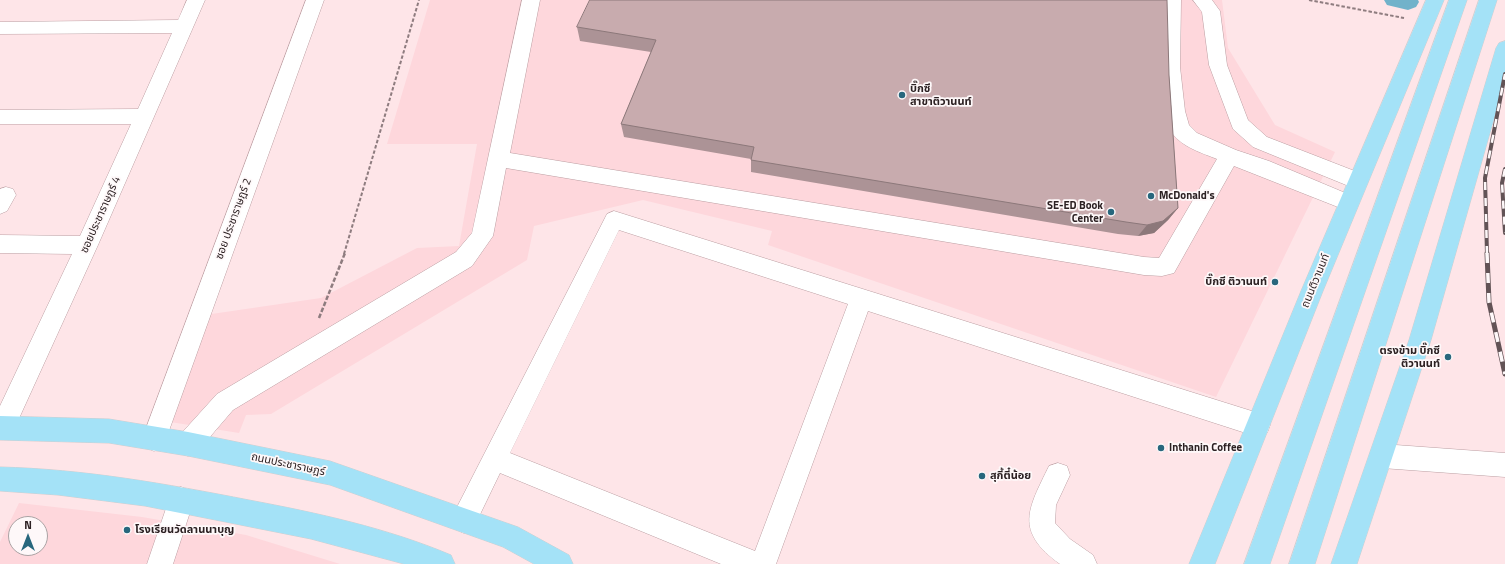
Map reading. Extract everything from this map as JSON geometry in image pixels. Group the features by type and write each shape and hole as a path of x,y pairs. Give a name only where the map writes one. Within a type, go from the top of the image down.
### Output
{"main road":[{"name":"ถนนติวานนท์","path":"1202,564 1348,203 1435,0"},
{"path":"1257,564 1395,173 1458,0"},
{"path":"1302,564 1488,0"},
{"path":"1344,564 1382,456 1420,340 1505,48"},
{"name":"ถนนประชาราษฎร์","path":"1,428 109,431 188,444 330,473 509,536 560,564"},
{"path":"0,479 96,486 181,500 356,536 442,564"}],"street":[{"name":"ซอยประชาราษฎร์ 4","path":"1,428 87,245 186,26 196,0"},
{"name":"ซอย ประชาราษฎร์ 2","path":"154,438 314,0"},
{"path":"188,444 225,402 464,260 482,236 492,181 499,159 531,0"},
{"path":"1172,0 1172,67 1175,111 1180,129 1190,138 1229,156 1262,167 1348,203"},
{"path":"1202,0 1211,11 1218,65 1240,124 1260,142 1358,181"},
{"path":"0,28 186,26"},
{"path":"0,117 145,116"},
{"path":"499,159 1144,266 1162,267 1166,266 1229,156"},
{"path":"464,520 614,220 1258,425"},
{"path":"0,244 87,245"},
{"path":"763,564 861,299"},
{"path":"1382,456 1505,465"},
{"path":"495,459 753,564"},
{"path":"1058,475 1042,509 1042,521 1047,535 1056,545 1084,564"},
{"path":"160,564 181,500"}],"path":[{"path":"302,356 341,266 419,0"},
{"path":"1309,0 1426,22"}],"shaded area":[{"path":"430,0 1222,0 1228,48 1275,125 1335,152 1216,397 768,245 772,231 643,200 534,226 527,260 271,414 246,415 239,433 164,421 198,316 321,298 417,248 459,246 477,144 387,144"},
{"name":"โรงเรียนวัดลานนาบุญ","path":"19,503 142,517 246,535 340,564 0,564 0,542 8,526 8,556 48,556 48,516 13,516"}],"building":[{"name":"บิ๊กซี สาขาติวานนท์","path":"590,0 1167,0 1169,75 1178,208 1163,221 1147,225 1126,222 751,160 754,147 621,124 656,40 577,27"}],"waterway":[{"path":"1395,0 1408,2"}],"railway":[{"path":"1487,254 1485,178 1505,74"},
{"path":"1505,169 1502,183 1505,233"},
{"path":"1487,253 1489,302 1505,374"}],"place":[{"name":"บิ๊กซี สาขาติวานนท์","path":"902,95"},
{"name":"McDonald's","path":"1151,196"},
{"name":"SE-ED Book Center","path":"1111,212"},
{"name":"บิ๊กซี ติวานนท์","path":"1275,282"},
{"name":"ตรงข้าม บิ๊กซี ติวานนท์","path":"1448,357"},
{"name":"Inthanin Coffee","path":"1161,448"},
{"name":"สุกี้ตี๋น้อย","path":"982,476"},
{"name":"โรงเรียนวัดลานนาบุญ","path":"127,530"}]}
